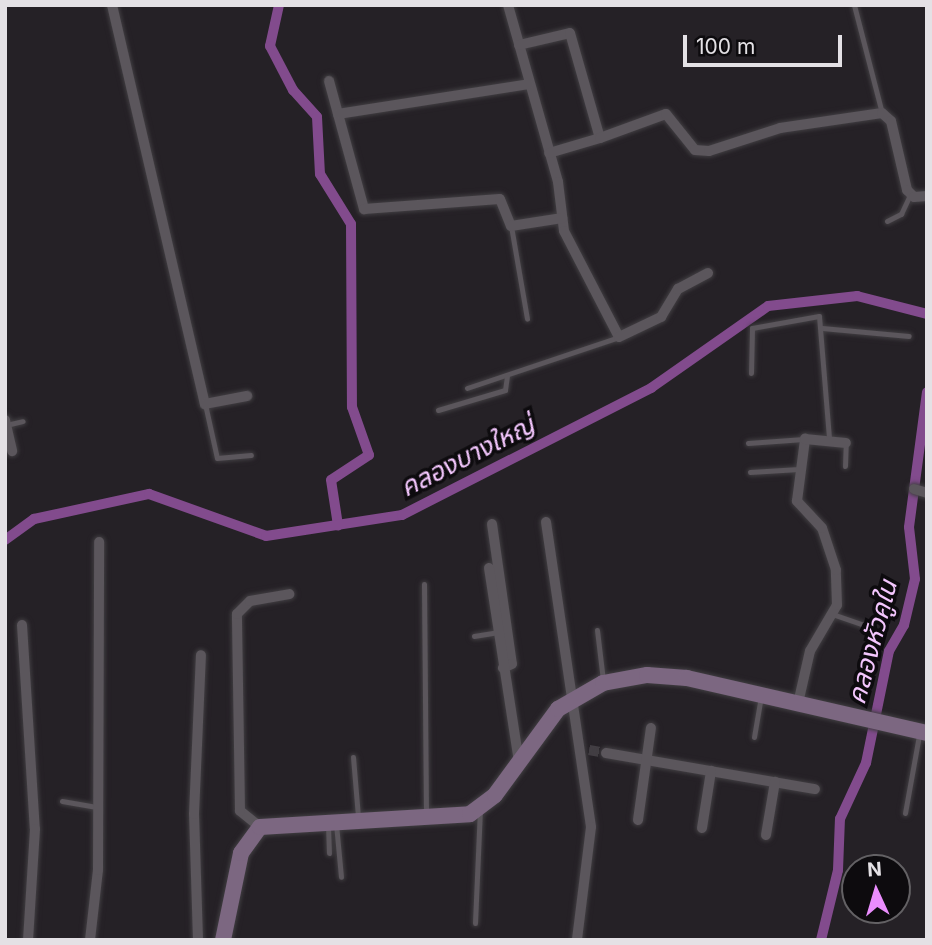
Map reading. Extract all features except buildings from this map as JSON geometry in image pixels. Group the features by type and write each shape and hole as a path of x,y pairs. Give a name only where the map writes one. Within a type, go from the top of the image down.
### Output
{"street":[{"path":"112,5 205,404 247,396"},
{"path":"508,5 549,153 562,218 619,337 661,317 678,289 708,273"},
{"path":"519,45 570,33 600,138"},
{"path":"329,81 364,209 500,199 511,226 562,218"},
{"path":"338,114 529,84"},
{"path":"549,153 666,114 695,150 709,151 780,128 882,113 891,121 910,195 927,196"},
{"path":"6,423 12,451"},
{"path":"799,699 810,651 835,615 836,570 822,528 797,501 799,469 805,439 829,437 846,443"},
{"path":"914,489 927,493"},
{"path":"546,522 572,698 584,750 591,847 578,940"},
{"path":"492,524 512,664 503,668"},
{"path":"90,940 96,807 99,542"},
{"path":"489,568 520,762"},
{"path":"289,594 250,601 237,614 240,811 260,827 426,817 480,810 572,698 603,683 667,675 762,690 923,733"},
{"path":"22,625 35,828 28,940"},
{"path":"198,940 194,827 201,655"},
{"path":"638,820 651,728"},
{"path":"606,753 815,789"},
{"path":"702,828 711,771"},
{"path":"766,835 775,782"},
{"path":"223,940 241,853 260,827"}],"lane":[{"path":"854,5 882,113"},
{"path":"887,221 901,214 910,195"},
{"path":"511,226 527,319"},
{"path":"751,373 750,334 757,324 814,313 822,328 829,437"},
{"path":"822,328 909,336"},
{"path":"467,388 507,376 533,361 568,359 619,337"},
{"path":"438,410 505,390 507,376"},
{"path":"205,404 217,458 251,455"},
{"path":"6,423 23,421"},
{"path":"748,443 805,439"},
{"path":"845,466 846,443"},
{"path":"750,472 799,469"},
{"path":"424,584 426,817"},
{"path":"835,615 872,628"},
{"path":"597,630 603,683"},
{"path":"474,636 499,632"},
{"path":"754,737 762,690"},
{"path":"905,813 923,733"},
{"path":"353,757 358,820"},
{"path":"62,801 96,807"},
{"path":"475,923 480,810"},
{"path":"329,853 332,821"},
{"path":"332,821 341,877"}],"waterway":[{"path":"279,5 270,46 293,90 317,117 320,174 351,224 352,407 369,455 331,480 338,525"},
{"name":"คลองบางใหญ่","path":"5,540 34,519 149,494 266,536 402,515 651,388 768,306 857,296 927,314"},
{"name":"คลองหัวคูใน","path":"821,940 838,870 840,819 866,763 889,651 904,625 915,579 909,527 927,392"}],"tunnel":[{"path":"589,750 606,753"}]}
